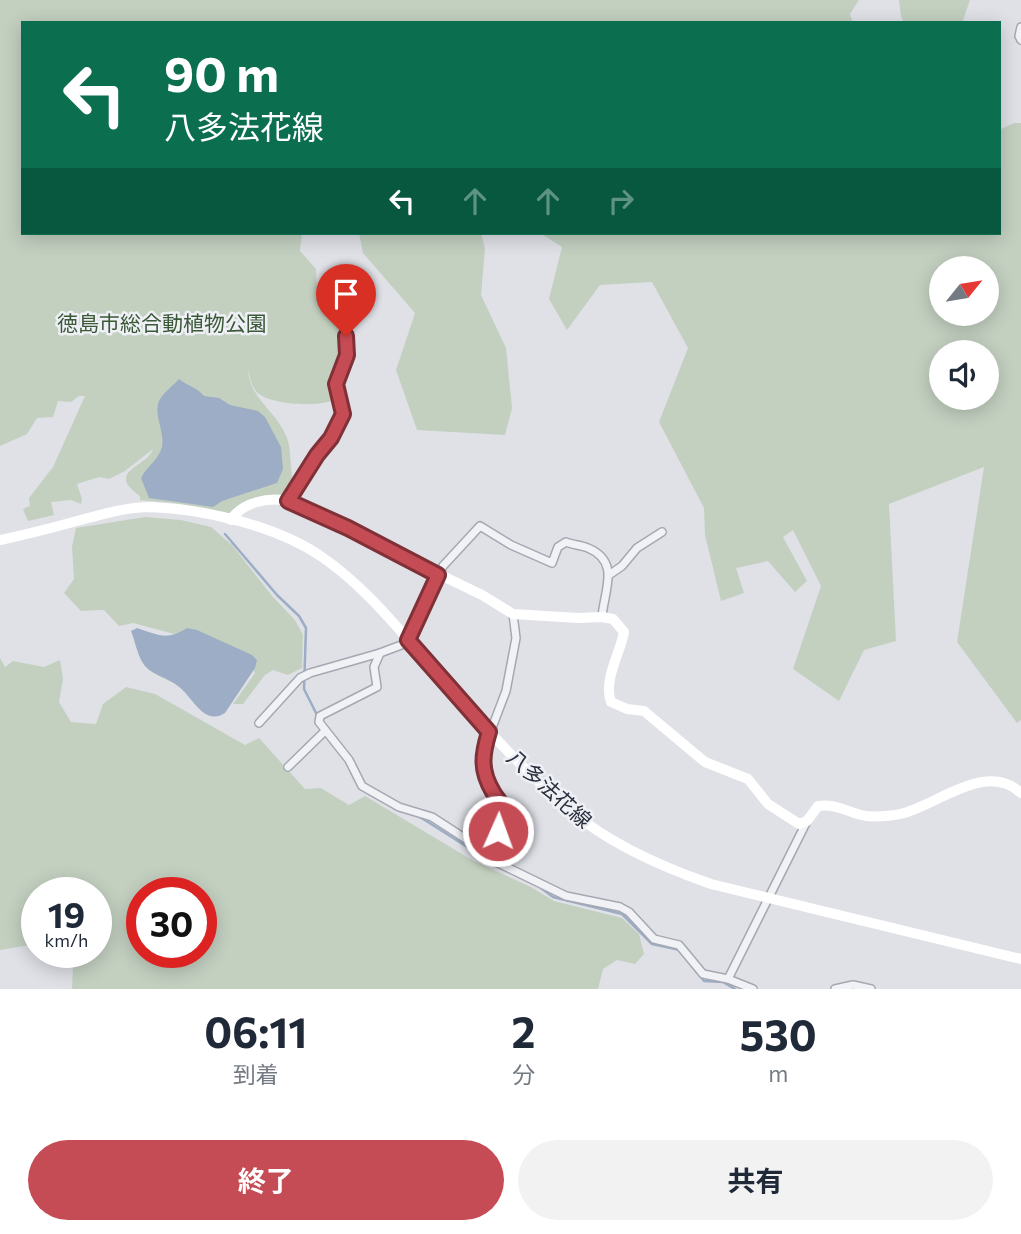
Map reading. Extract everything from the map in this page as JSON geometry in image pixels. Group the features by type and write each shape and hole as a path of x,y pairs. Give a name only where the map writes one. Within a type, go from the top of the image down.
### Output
{"main road":[{"path":"231,520 236,511 252,503 288,501 482,595 513,614 613,619 624,632 612,669 608,694 611,702 627,709 643,711 705,762 748,779 768,804 799,824 807,821 818,806 828,805 867,816 904,813 990,779 1014,786 1021,793"},
{"name":"八多法花線","path":"0,540 115,511 148,507 231,520 270,531 321,556 348,577 535,779 573,813 611,839 669,869 711,884 1021,959"}],"street":[{"path":"1021,27 1021,40"},
{"path":"288,501 331,438 343,414 336,384 347,355 346,336 351,315"},
{"path":"258,723 300,678 404,644 443,566 480,526 511,545 552,563 558,547 566,542 587,548 603,560 608,568 602,617"},
{"path":"609,575 622,566 637,548 662,532"},
{"path":"486,852 507,816 506,809 493,794 484,774 482,754 506,691 516,638 513,614"},
{"path":"380,653 374,667 377,687 320,716 319,722 349,760 362,786 399,807 432,817 486,852 490,859 566,896 620,907 629,912 654,939 679,945 703,974 728,979 753,989"},
{"path":"288,767 324,731"},
{"path":"728,979 807,821"},
{"path":"835,989 853,985 871,989"}],"green space":[{"name":"徳島市総合動植物公園","path":"0,0 859,0 850,14 852,21 21,21 21,235 302,235 300,251 316,269 317,298 325,314 336,322 339,328 342,349 330,384 331,401 324,403 279,402 260,395 251,382 248,369 250,379 253,389 277,420 288,441 292,477 289,497 248,502 228,514 174,503 140,500 140,496 126,481 127,475 150,455 153,449 125,471 109,479 99,477 77,484 81,504 71,500 51,502 54,515 28,521 23,509 30,506 29,498 53,467 85,396 79,396 71,402 58,401 53,417 37,418 27,434 0,446"},
{"path":"899,0 970,0 963,21 903,21"},
{"path":"1021,123 1021,720 1017,723 957,642 984,467 889,504 896,641 864,650 839,701 793,669 821,586 793,530 783,537 807,581 795,592 768,561 736,568 744,593 721,601 705,535 704,508 659,422 688,348 652,282 600,285 567,330 549,299 562,247 543,235 1001,235 1001,129"},
{"path":"359,235 482,235 485,249 481,295 506,348 512,408 505,435 417,430 396,370 415,313 363,253"},
{"path":"145,517 181,520 211,527 232,545 295,620 303,635 302,668 288,675 273,670 265,675 243,704 233,704 255,673 248,659 197,635 174,634 133,623 119,626 104,610 81,611 64,593 74,579 72,547 76,528"},
{"path":"0,658 5,667 13,661 44,667 60,660 63,679 59,702 71,722 96,724 103,704 126,687 155,694 245,745 259,738 305,789 321,788 349,805 365,796 472,860 531,887 554,901 622,918 639,934 644,954 635,964 617,960 603,969 598,989 72,989 73,968 112,968 112,877 21,877 21,946 0,950"}],"water":[{"path":"179,379 204,396 258,411 265,417 281,447 283,469 277,483 222,501 213,507 149,498 141,478 162,447 158,404"},
{"path":"137,628 162,636 187,628 197,630 252,655 257,660 255,668 225,713 211,716 199,708 178,686 145,666 131,631"}],"waterway":[{"path":"225,534 277,595 299,616 306,628 304,689 318,717"},
{"path":"336,738 356,766"},
{"path":"370,794 397,809"},
{"path":"420,817 488,860"},
{"path":"541,888 553,897 622,914 652,944 680,950"},
{"path":"697,972 704,981 723,982 735,989"}],"route":[{"path":"346,336 345,364 336,378 343,414 331,438 288,501 348,528 438,575 408,640 489,732 482,754 484,774 493,794 506,809 507,816 498,831"}]}
